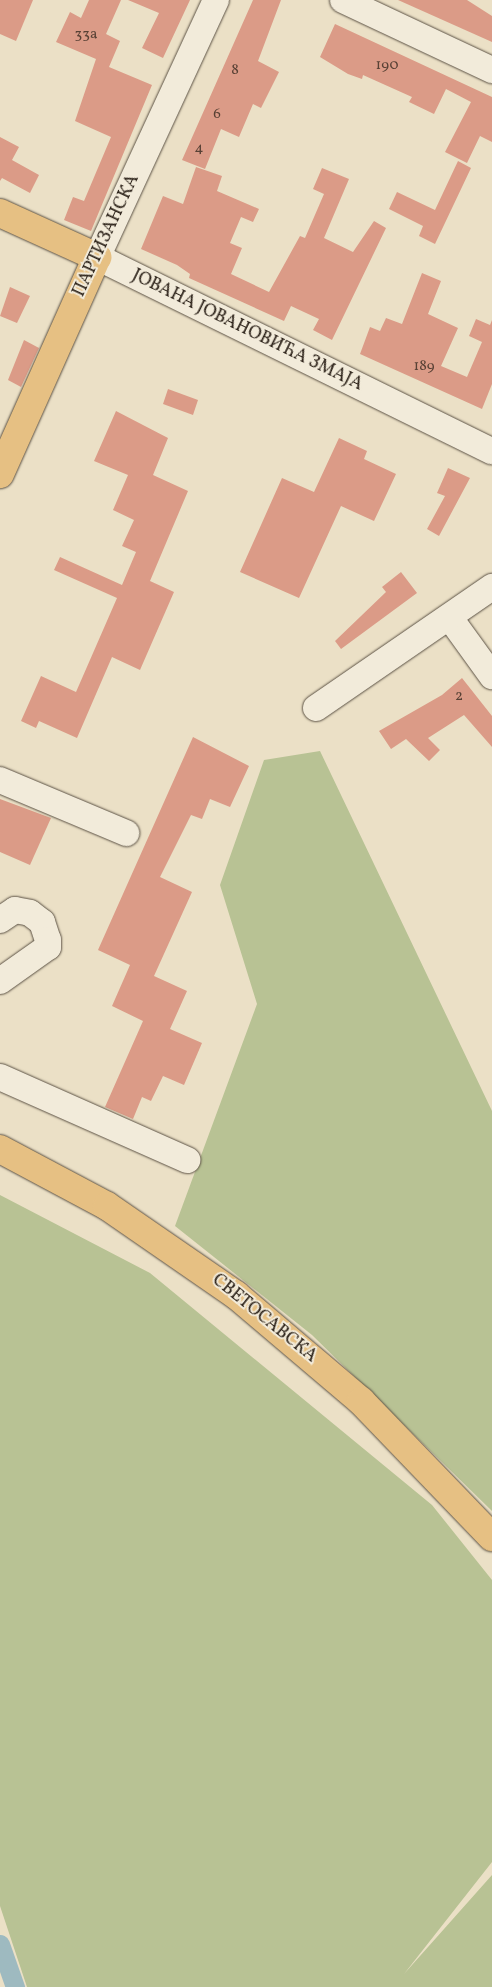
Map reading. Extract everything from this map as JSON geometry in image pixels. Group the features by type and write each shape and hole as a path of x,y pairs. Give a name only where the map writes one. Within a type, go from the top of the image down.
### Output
{"main road":[{"name":"ЈОВАНА ЈОВАНОВИЋА ЗМАЈА","path":"0,213 97,258"},
{"name":"ПАРТИЗАНСКА","path":"0,474 97,258"},
{"name":"СВЕТОСАВСКА","path":"0,1149 107,1206 236,1295 361,1401 492,1537"}],"street":[{"name":"ПАРТИЗАНСКА","path":"97,258 216,0"},
{"path":"343,0 492,70"},
{"name":"ЈОВАНА ЈОВАНОВИЋА ЗМАЈА","path":"97,258 492,451"},
{"path":"316,708 492,588"},
{"path":"450,618 492,676"},
{"path":"0,780 126,833"},
{"path":"0,920 15,910 30,913 42,922 48,940 48,947 0,981"},
{"path":"0,1077 187,1160"}],"green space":[{"path":"320,751 492,1111 492,1511 312,1335 175,1226 257,1004 220,885 264,760"},
{"path":"0,1195 150,1273 432,1505 492,1580 492,1862 404,1974 492,1875 492,1987 27,1987 0,1906"}],"building":[{"path":"0,0 33,0 16,41 0,34"},
{"path":"89,0 121,0 106,34 120,41 109,67 152,85 91,231 64,220 73,197 84,201 111,137 75,121 96,59 56,42 70,12 81,18"},
{"path":"128,0 190,0 163,58 142,48 159,13"},
{"path":"253,0 281,0 258,61 279,72 261,108 253,104 239,137 221,129 205,169 182,160"},
{"path":"398,0 467,0 492,16 492,42"},
{"path":"335,24 492,97 492,142 480,136 467,163 445,152 471,102 446,89 434,114 409,102 412,97 363,75 362,79 348,74 320,57"},
{"path":"0,137 19,147 12,160 39,175 30,193 2,178 0,181"},
{"path":"458,161 471,168 435,244 419,236 423,226 389,209 397,192 435,210"},
{"path":"196,167 222,176 217,191 259,209 253,222 241,217 230,243 242,248 231,274 269,292 300,236 305,238 324,194 313,189 322,168 349,179 324,238 353,252 374,221 386,228 332,340 313,330 319,319 291,306 284,321 189,278 190,274 177,265 141,249 163,196 183,204"},
{"path":"422,273 441,281 428,314 458,328 441,366 467,377 482,342 469,336 476,319 490,325 492,320 492,384 482,409 360,354 370,327 380,331 386,318 402,324"},
{"path":"10,287 30,296 17,323 0,316"},
{"path":"24,340 39,348 21,387 8,380"},
{"path":"168,389 198,400 193,415 163,404"},
{"path":"116,411 168,438 153,475 188,491 150,581 174,592 140,670 112,657 77,738 39,721 36,728 21,721 41,676 76,692 117,598 54,570 60,557 122,585 136,552 122,546 134,520 113,510 128,475 94,461"},
{"path":"339,438 367,451 364,459 396,474 374,521 341,506 299,598 240,572 282,478 314,492"},
{"path":"448,468 470,478 439,536 427,529 445,496 437,493"},
{"path":"401,572 417,593 341,649 335,641 386,592 382,587"},
{"path":"462,678 492,716 492,747 464,715 428,738 440,750 429,761 406,739 391,749 379,731 442,695"},
{"path":"193,737 249,766 230,807 210,799 202,819 191,815 160,877 192,892 154,976 187,991 170,1029 202,1043 184,1085 163,1076 151,1101 142,1097 133,1119 105,1107 143,1021 112,1006 130,965 98,950"},
{"path":"0,799 51,818 30,865 0,852"}],"waterway":[{"path":"0,1944 15,1987"}]}
